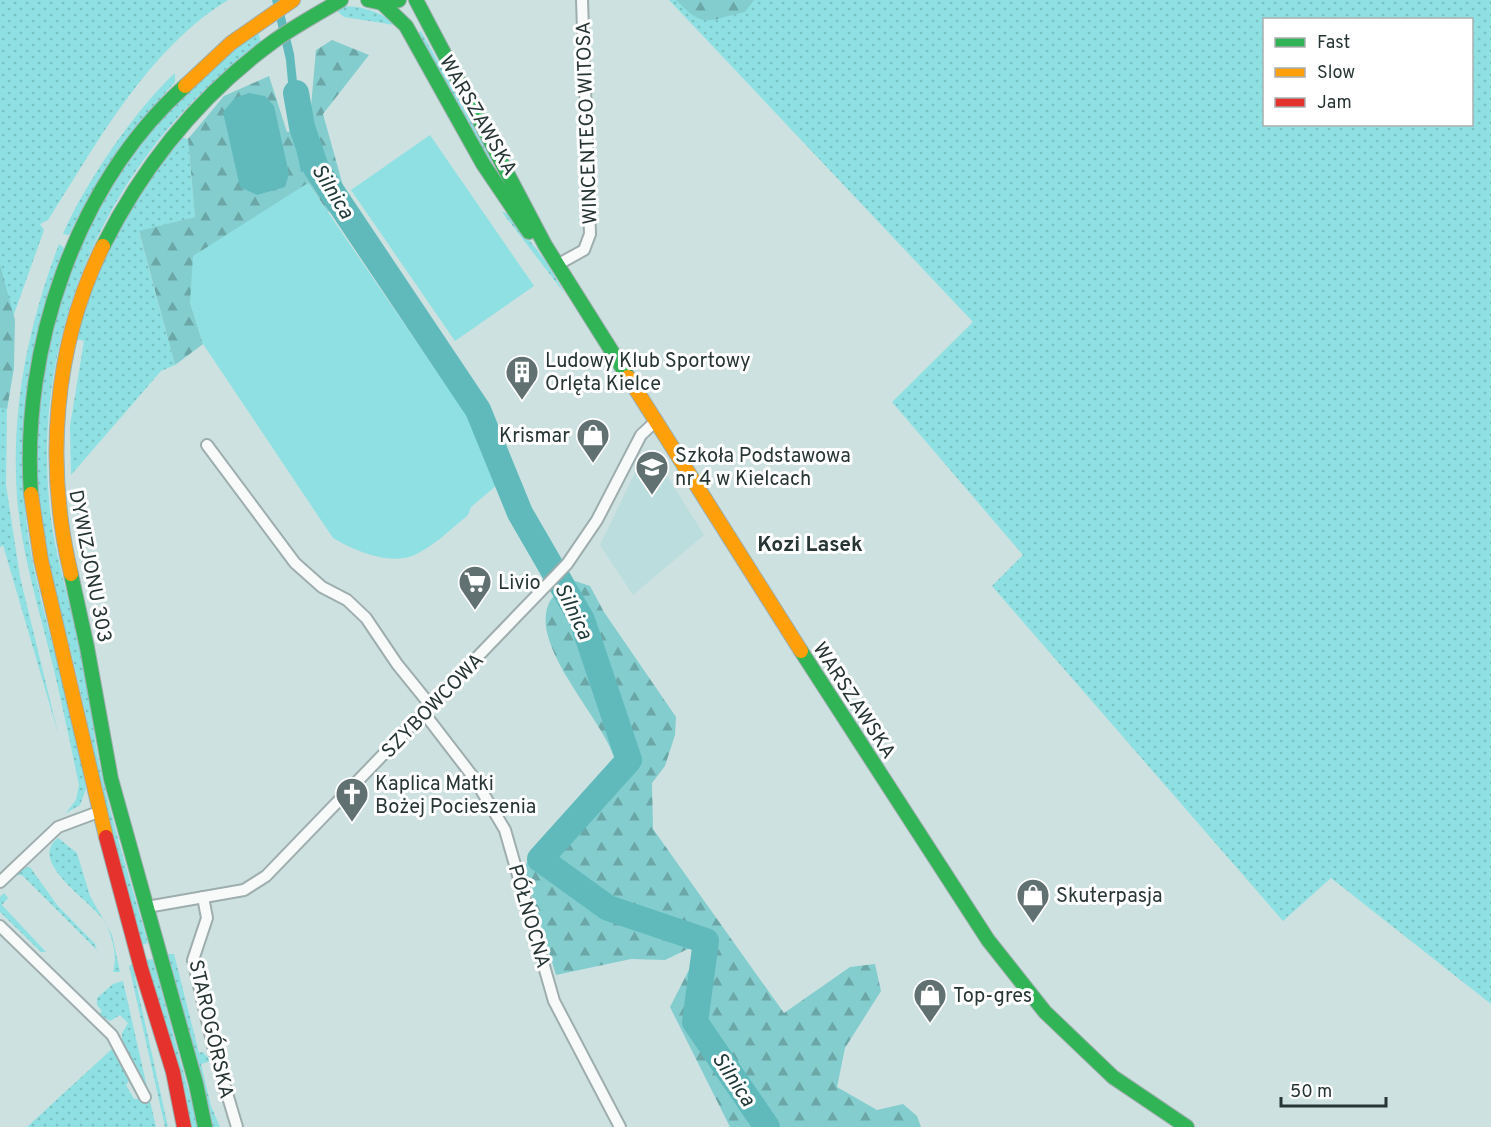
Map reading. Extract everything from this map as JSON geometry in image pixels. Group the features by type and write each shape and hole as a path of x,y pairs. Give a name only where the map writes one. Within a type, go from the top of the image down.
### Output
{"main road":[{"name":"DYWIZJONU 303","path":"205,1127 108,762 98,696 59,521 55,443 58,393 71,328 88,276 111,225 153,157 188,115 239,67 272,43 341,0"},
{"path":"375,2 399,0"},
{"name":"WARSZAWSKA","path":"416,0 557,265 851,730 988,940 1017,980 1045,1012 1113,1077 1187,1127"},
{"path":"183,1125 168,1056 125,912 43,574 34,526 30,431 36,375 56,290 74,244 109,178 155,114 207,61 266,16 292,1"},
{"name":"WARSZAWSKA","path":"375,2 406,27 497,186 528,231 545,245"}],"street":[{"name":"WINCENTEGO WITOSA","path":"557,265 584,250 590,234 582,0"},
{"name":"SZYBOWCOWA","path":"147,907 244,890 266,876 567,564 597,520 641,435 656,422"},
{"name":"PÓŁNOCNA","path":"207,446 295,563 322,587 347,600 366,618 474,778 505,830 554,1001 620,1127"},
{"path":"0,882 58,827 101,811"},
{"name":"STAROGÓRSKA","path":"203,897 207,918 193,960 214,1050 237,1127"},
{"path":"0,926 112,1035 145,1097"}],"shaded area":[{"path":"0,0 228,0 173,44 149,71 106,129 48,220 40,224 44,230 13,317 14,367 7,409 6,485 20,577 58,733 3,545 0,547"},
{"path":"272,0 281,0 294,54 303,137 311,170 301,172 292,127 286,60"},
{"path":"669,0 1491,0 1491,1004 1331,878 1283,921 992,586 1023,555 892,402 973,322"},
{"path":"344,7 358,7 374,12 401,26 344,17 337,11"},
{"path":"258,31 261,42 210,85 164,133 126,186 95,243 71,304 55,367 48,433 51,520 58,559 85,668 104,785 148,943 141,945 44,544 37,469 39,413 47,358 60,304 79,252 104,202 134,155 169,111 223,59"},
{"path":"421,31 491,158 491,163 417,34"},
{"path":"175,73 175,82 144,118 117,155 69,235 63,234 72,214 112,148 144,107"},
{"path":"249,93 265,96 274,106 289,174 285,187 257,195 240,187 223,112 235,98"},
{"path":"430,135 534,286 455,341 351,190"},
{"path":"179,137 188,139 195,217 139,232 175,365 161,371 71,475 70,426 84,341 76,339 84,310 105,257 130,209"},
{"path":"308,183 474,426 497,485 471,507 468,515 449,532 412,556 392,559 371,555 333,538 203,344 190,302 193,256"},
{"path":"502,212 509,214 547,263 565,294"},
{"path":"59,244 64,248 50,288 30,368 23,450 28,532 35,573 76,735 86,789 80,805 66,813 76,800 79,785 23,541 17,497 16,464 19,400 24,368 39,306"},
{"name":"Szkoła Podstawowa nr 4 w Kielcach","path":"654,455 704,535 633,595 600,545 643,456"},
{"path":"58,838 77,853 90,896 104,921 56,870 50,858 50,848"},
{"path":"30,867 57,905 95,944 97,950 22,875 16,875 24,868"},
{"path":"4,893 8,898 2,905 46,952 41,952 0,912 0,897"},
{"path":"107,925 112,935 120,972 113,972 115,953"},
{"path":"167,954 174,954 199,1053 203,1052 211,1061 201,1064 211,1106 220,1127 213,1127"},
{"path":"153,959 197,1127 191,1127 186,1094 145,960"},
{"path":"132,964 168,1127 165,1127 129,966"},
{"path":"123,981 156,1127 27,1127 113,1048 130,1080 126,1085 134,1099 141,1099 146,1089 122,1042 122,1033 128,1023 120,1015 110,1021 99,1014 102,1011 97,1005 97,998 113,984"}],"green space":[{"path":"676,0 754,0 745,12 708,20 694,16"},
{"path":"332,40 369,55 323,114 347,200 328,212 309,184 190,302 203,344 175,365 139,231 195,217 188,139 224,96 269,76 287,132 309,129 316,50"},
{"path":"0,265 15,320 14,367 7,409 0,408"},
{"path":"572,580 590,586 604,612 676,717 675,735 665,766 652,783 653,829 784,1013 850,967 875,964 881,991 845,1048 837,1087 877,1110 903,1104 917,1116 921,1127 730,1127 670,1007 697,954 692,947 665,960 631,959 556,975 523,867 610,772 615,760 608,743 558,661 549,640 546,621 549,603"}],"waterway":[{"name":"Silnica","path":"296,93 302,127 316,168 478,410 520,513 582,620 629,760 540,859 608,908 706,941 695,1022 767,1127"}],"traffic: fast":[{"path":"103,246 119,216 156,159 198,108 222,84 274,41 341,0"},
{"path":"368,0 382,3 399,0"},
{"path":"416,0 545,245 628,377"},
{"path":"382,3 406,26 483,164 529,232"},
{"path":"31,494 30,439 35,383 46,327 63,273 85,220 113,171 146,126 185,86"},
{"path":"71,574 111,779 196,1084 205,1127"},
{"path":"801,651 988,940 1045,1012 1113,1077 1187,1127"}],"traffic: slow":[{"path":"185,86 231,43 293,0"},
{"path":"71,574 58,491 58,407 73,325 86,285 103,246"},
{"path":"628,377 801,651"},
{"path":"31,494 41,560 106,837"}],"traffic: jam":[{"path":"106,837 141,968 173,1072 184,1127"}],"place":[{"name":"Ludowy Klub Sportowy Orlęta Kielce","path":"522,401"},
{"name":"Krismar","path":"593,464"},
{"name":"Szkoła Podstawowa nr 4 w Kielcach","path":"652,496"},
{"name":"Livio","path":"475,611"},
{"name":"Kaplica Matki Bożej Pocieszenia","path":"352,823"},
{"name":"Skuterpasja","path":"1033,924"},
{"name":"Top-gres","path":"930,1024"}],"district":[{"name":"Kozi Lasek","path":"810,544"}]}
